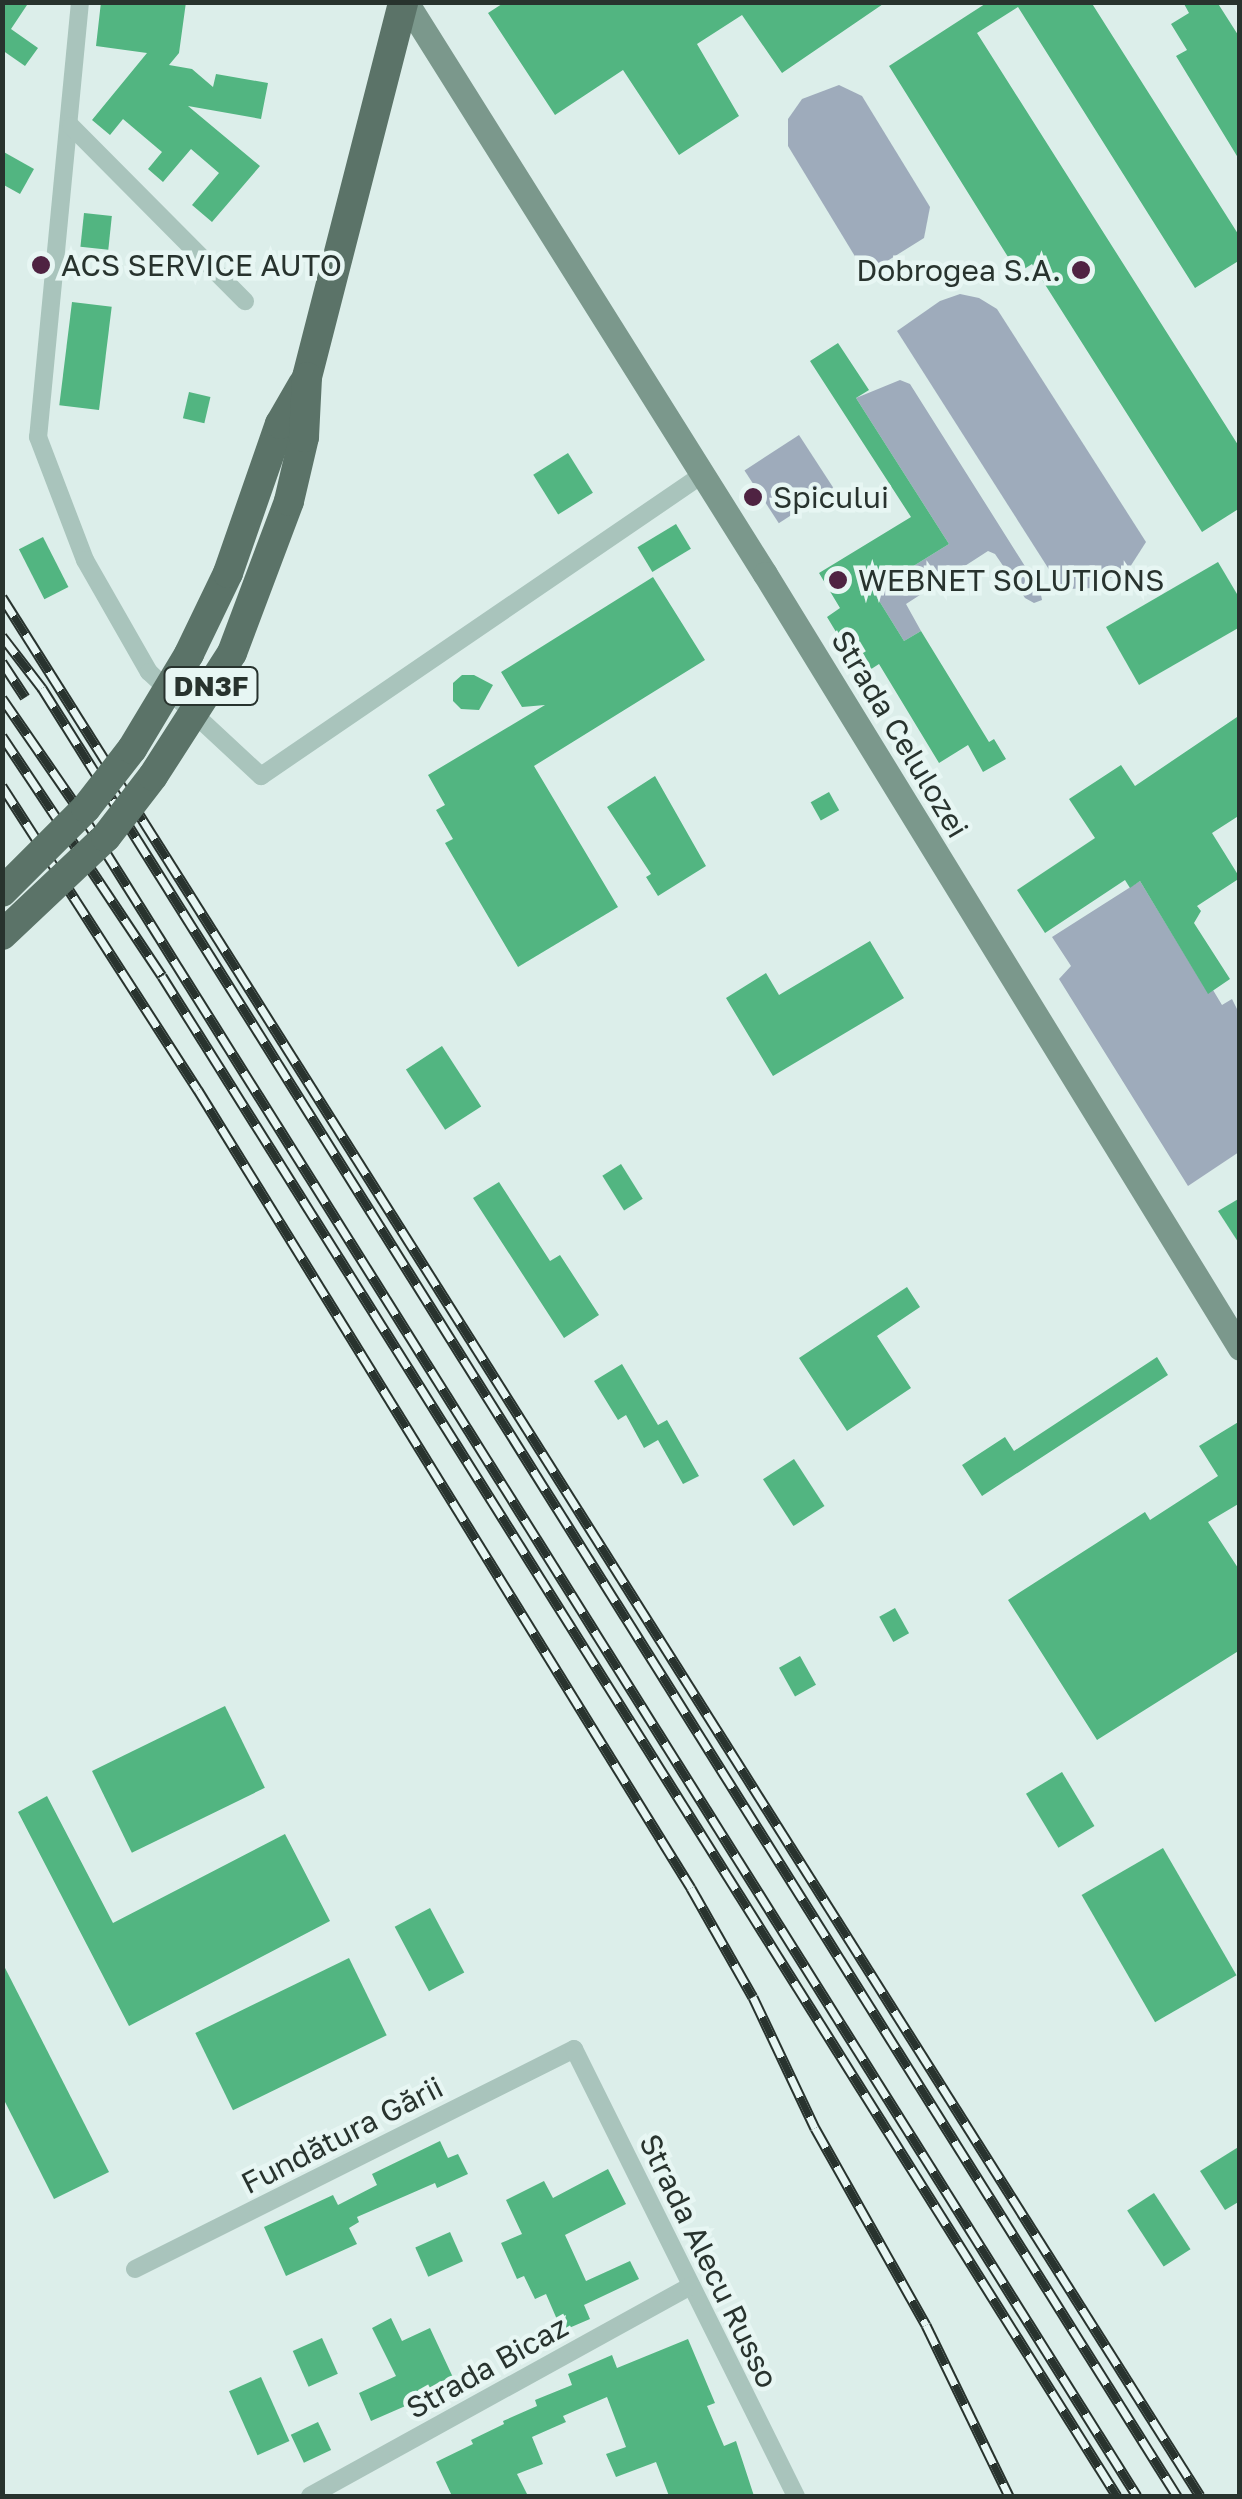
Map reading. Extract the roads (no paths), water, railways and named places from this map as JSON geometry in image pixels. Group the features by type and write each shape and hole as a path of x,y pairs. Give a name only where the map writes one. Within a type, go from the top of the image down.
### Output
{"main road":[{"name":"DN3F","path":"2,935 106,836 154,776 232,653 260,588 289,501 304,436 307,377 405,2"},
{"name":"DN3F","path":"2,892 86,808 132,749 189,654 228,574 280,424 307,377"}],"street":[{"path":"80,2 38,437 85,560 149,672 261,776 702,474"},
{"name":"Strada Celulozei","path":"405,2 702,474 1240,1348"},
{"path":"71,126 245,301"},
{"name":"Fundătura Gării","path":"135,2269 574,2050"},
{"name":"Strada Alecu Russo","path":"574,2050 796,2496"},
{"name":"Strada Bicaz","path":"310,2496 691,2286"}],"railway":[{"path":"2,597 1200,2496"},
{"path":"2,636 42,688 1177,2496"},
{"path":"2,662 25,697"},
{"path":"2,698 80,811 1137,2496"},
{"path":"2,736 162,976 1117,2496"},
{"path":"2,786 198,1090 691,1888 753,1997 815,2128 926,2325 1009,2496"}],"place":[{"name":"ACS SERVICE AUTO","path":"41,265"},
{"name":"Dobrogea S.A.","path":"1081,270"},
{"name":"Spicului","path":"753,497"},
{"name":"WEBNET SOLUTIONS","path":"838,580"}]}
